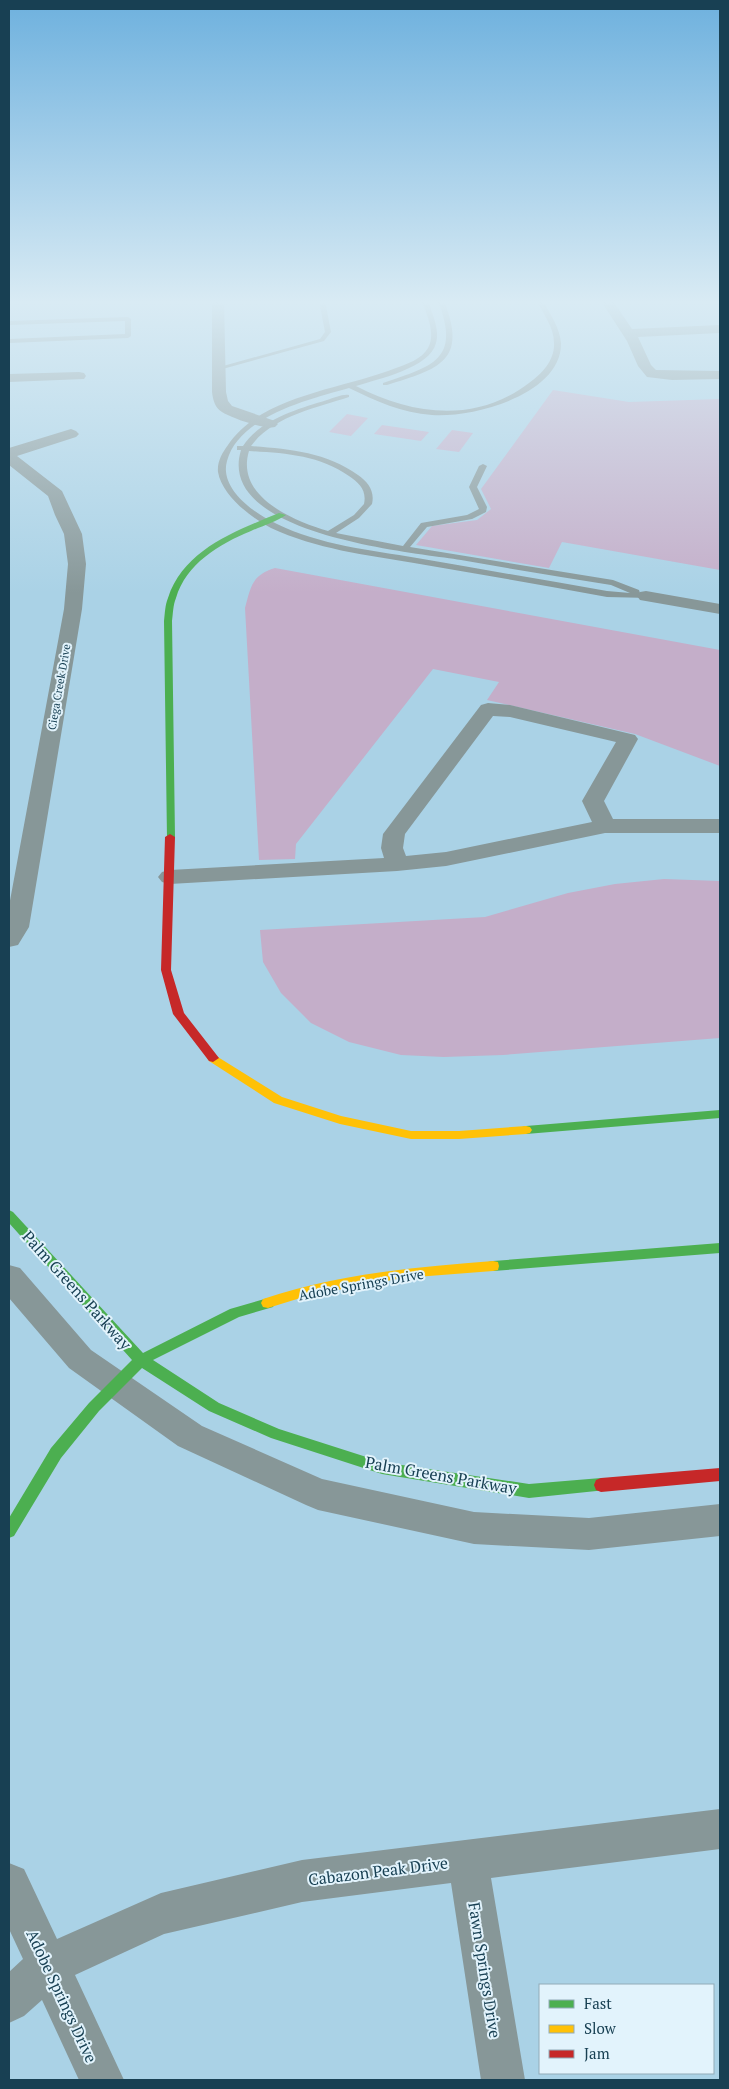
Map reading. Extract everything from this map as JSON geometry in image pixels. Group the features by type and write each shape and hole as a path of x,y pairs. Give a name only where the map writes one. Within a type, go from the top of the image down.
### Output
{"street":[{"path":"221,398 221,402 227,409 270,424"},
{"path":"9,453 71,434"},
{"name":"Ciega Creek Drive","path":"9,457 56,494 63,515 73,534 77,564 73,609 18,870 17,926 9,939"},
{"path":"282,515 219,542 195,560 178,581 170,600 168,633 170,877 166,970 179,1014 213,1058 278,1100 340,1120 411,1135 458,1135 720,1114"},
{"path":"646,596 720,609"},
{"path":"396,864 392,848 394,834 488,709 510,711 628,739 593,801 605,826"},
{"path":"170,877 396,864 446,859 605,826 720,826"},
{"name":"Palm Greens Parkway","path":"9,1214 141,1360 214,1407 276,1434 382,1468 529,1491 720,1474"},
{"name":"Adobe Springs Drive","path":"9,1531 56,1453 94,1407 141,1360 235,1313 310,1290 404,1273 720,1248"},
{"path":"9,1277 80,1359 190,1436 318,1494 474,1528 589,1534 720,1520"},
{"name":"Cabazon Peak Drive","path":"48,1965 161,1914 302,1881 720,1829"},
{"name":"Fawn Springs Drive","path":"468,1860 502,2080"},
{"name":"Adobe Springs Drive","path":"9,1884 102,2080"},
{"path":"9,2002 48,1965"}],"lane":[{"path":"310,398 278,408 256,419 240,433 228,448 220,467 222,477 230,491 264,523 294,535 347,549 607,594 646,596"},
{"path":"338,398 293,413 270,424 247,445 242,461 243,475 250,488 260,500 282,515 290,520 329,534 613,583 646,596"},
{"path":"378,398 396,406 437,412 474,410 513,398"},
{"path":"228,448 315,455 344,467 361,481 368,490 370,497 365,509 329,534"},
{"path":"406,548 424,525 469,517 483,510 473,487 483,466"}],"shaded area":[{"path":"547,398 607,398 629,402 720,399 720,570 562,542 549,568 416,545 432,526 477,520 491,509 481,489"},
{"path":"347,414 368,418 351,436 329,432"},
{"path":"382,425 429,432 421,441 374,434"},
{"path":"452,430 473,433 459,452 436,449"},
{"path":"275,568 720,650 720,766 635,734 487,700 499,682 433,669 296,844 295,859 259,860 245,608 249,593 257,578 261,574"},
{"path":"664,879 720,881 720,1038 503,1055 444,1057 401,1055 349,1042 311,1023 281,993 263,962 260,930 485,917 568,893 615,884"}],"traffic: fast":[{"path":"170,837 168,621 171,599 179,580 192,564 207,552 243,531 282,515"},
{"path":"526,1130 720,1114"},
{"path":"9,1215 141,1360 214,1407 276,1434 382,1468 529,1491 601,1485"},
{"path":"493,1266 720,1248"},
{"path":"9,1531 56,1453 94,1407 141,1360 235,1313 268,1303"}],"traffic: slow":[{"path":"213,1058 278,1100 340,1120 411,1135 459,1135 526,1130"},
{"path":"268,1303 310,1290 403,1273 493,1266"}],"traffic: jam":[{"path":"170,837 166,970 179,1014 213,1058"},
{"path":"601,1485 720,1474"}]}
